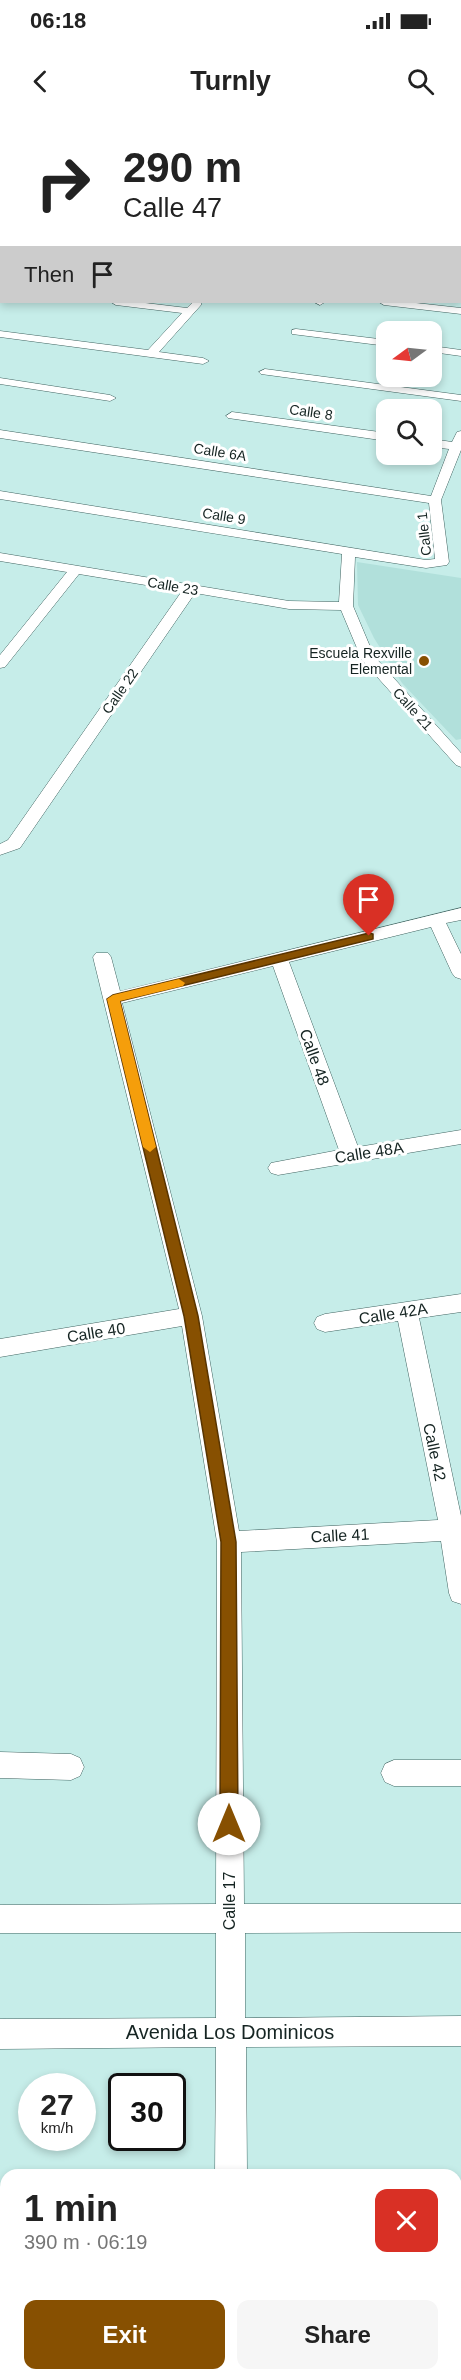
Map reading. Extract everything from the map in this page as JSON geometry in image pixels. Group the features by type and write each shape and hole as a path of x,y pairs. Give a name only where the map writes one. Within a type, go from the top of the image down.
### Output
{"street":[{"path":"124,303 189,311"},
{"path":"151,354 197,303"},
{"path":"404,303 425,304 461,311"},
{"path":"296,332 376,343"},
{"path":"0,334 203,361"},
{"path":"442,350 461,353"},
{"path":"272,362 261,376 461,398"},
{"path":"0,381 114,393 101,408"},
{"name":"Calle 8","path":"223,428 236,411 376,435"},
{"name":"Calle 6A","path":"0,434 435,500"},
{"path":"442,442 458,441"},
{"name":"Calle 1","path":"442,562 435,500 458,441"},
{"name":"Calle 9","path":"0,495 426,564 442,562"},
{"name":"Calle 21","path":"349,551 346,606 368,657 461,762"},
{"name":"Calle 23","path":"0,557 289,605 346,606"},
{"path":"0,664 76,569"},
{"name":"Calle 22","path":"0,850 14,844 191,589"},
{"path":"113,999 461,914"},
{"path":"436,920 461,973"},
{"name":"Calle 17","path":"102,957 191,1316 229,1542 231,2169"},
{"name":"Calle 48","path":"279,959 351,1155"},
{"name":"Calle 48A","path":"278,1168 461,1137"},
{"name":"Calle 42A","path":"325,1323 461,1303"},
{"name":"Calle 42","path":"407,1312 452,1530 461,1593"},
{"name":"Calle 40","path":"0,1348 191,1316"},
{"name":"Calle 41","path":"229,1542 452,1530"},
{"path":"0,1765 71,1767"},
{"path":"394,1773 461,1773"},
{"path":"0,1919 461,1918"},
{"name":"Avenida Los Dominicos","path":"0,2034 461,2031"}],"shaded area":[{"name":"Escuela Rexville Elemental","path":"357,562 461,578 461,739 456,740 402,683 374,638 358,605"}],"slow traffic":[{"path":"150,1147 113,999 179,983"}],"place":[{"name":"Escuela Rexville Elemental","path":"424,661"}],"route":[{"path":"229,1824 229,1542 191,1316 113,999 369,936"}]}
